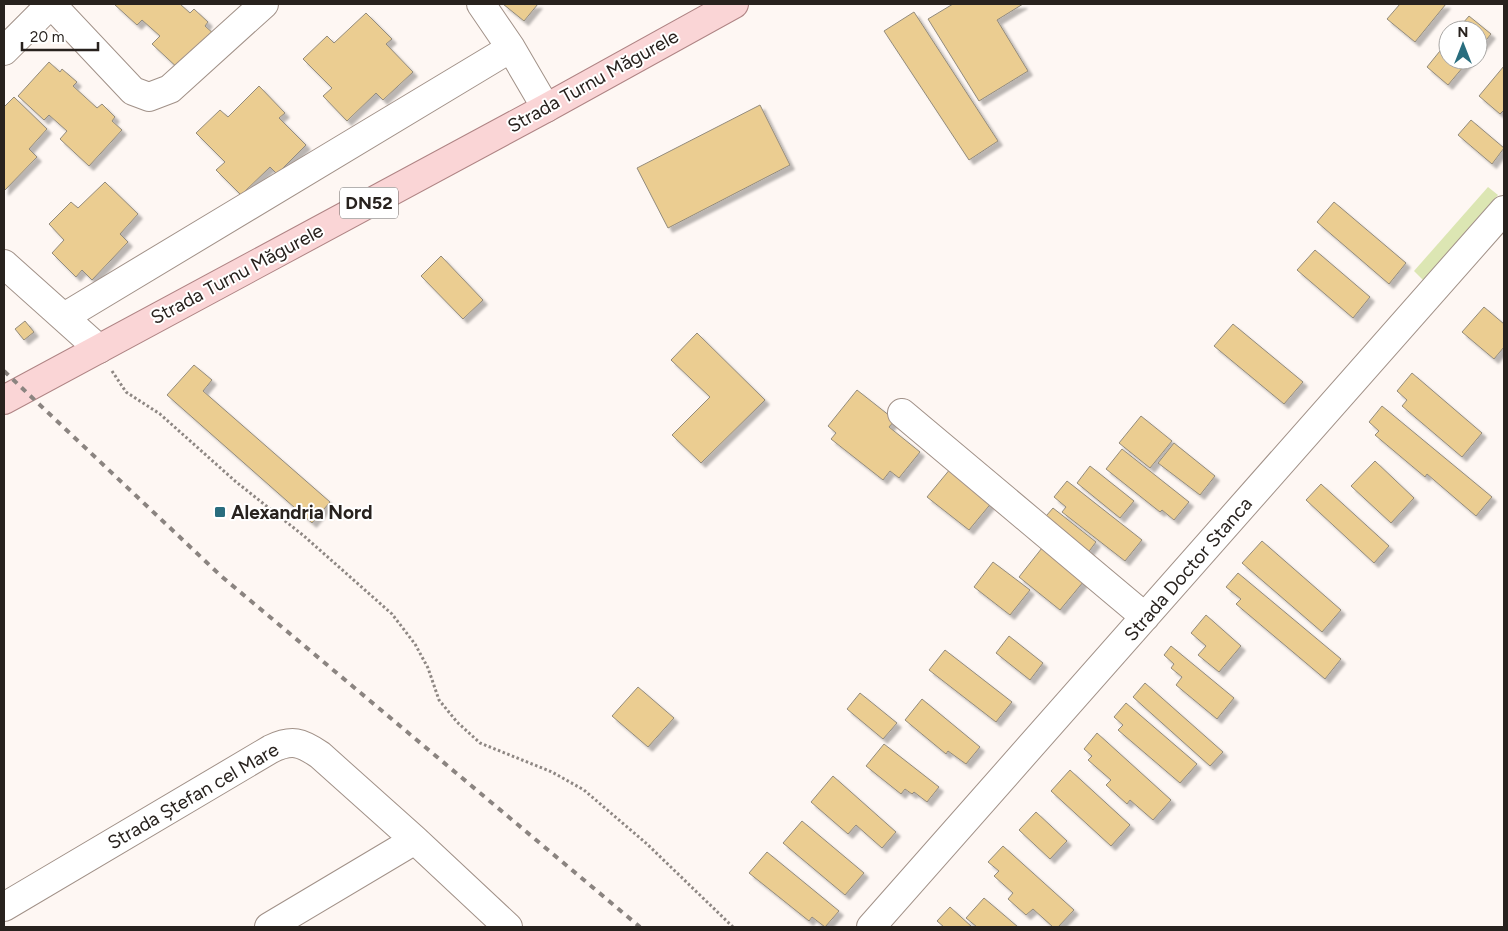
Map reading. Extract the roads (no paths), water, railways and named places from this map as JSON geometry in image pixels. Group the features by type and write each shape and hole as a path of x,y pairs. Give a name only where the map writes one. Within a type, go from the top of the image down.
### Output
{"main road":[{"name":"Strada Turnu Măgurele","path":"4,400 546,108 734,4"}],"street":[{"path":"4,51 51,4 133,91 150,97 170,88 257,6"},
{"path":"481,4 511,48 546,108"},
{"path":"64,317 511,48"},
{"name":"Strada Doctor Stanca","path":"871,927 1504,210"},
{"path":"4,264 99,349"},
{"path":"902,413 1145,617"},
{"name":"Strada Ștefan cel Mare","path":"4,906 271,749 283,744 296,742 308,746 320,754 508,927"},
{"path":"269,927 415,840"}],"railway":[{"path":"4,371 221,576 640,927"}],"place":[{"name":"Alexandria Nord","path":"220,512"}]}
